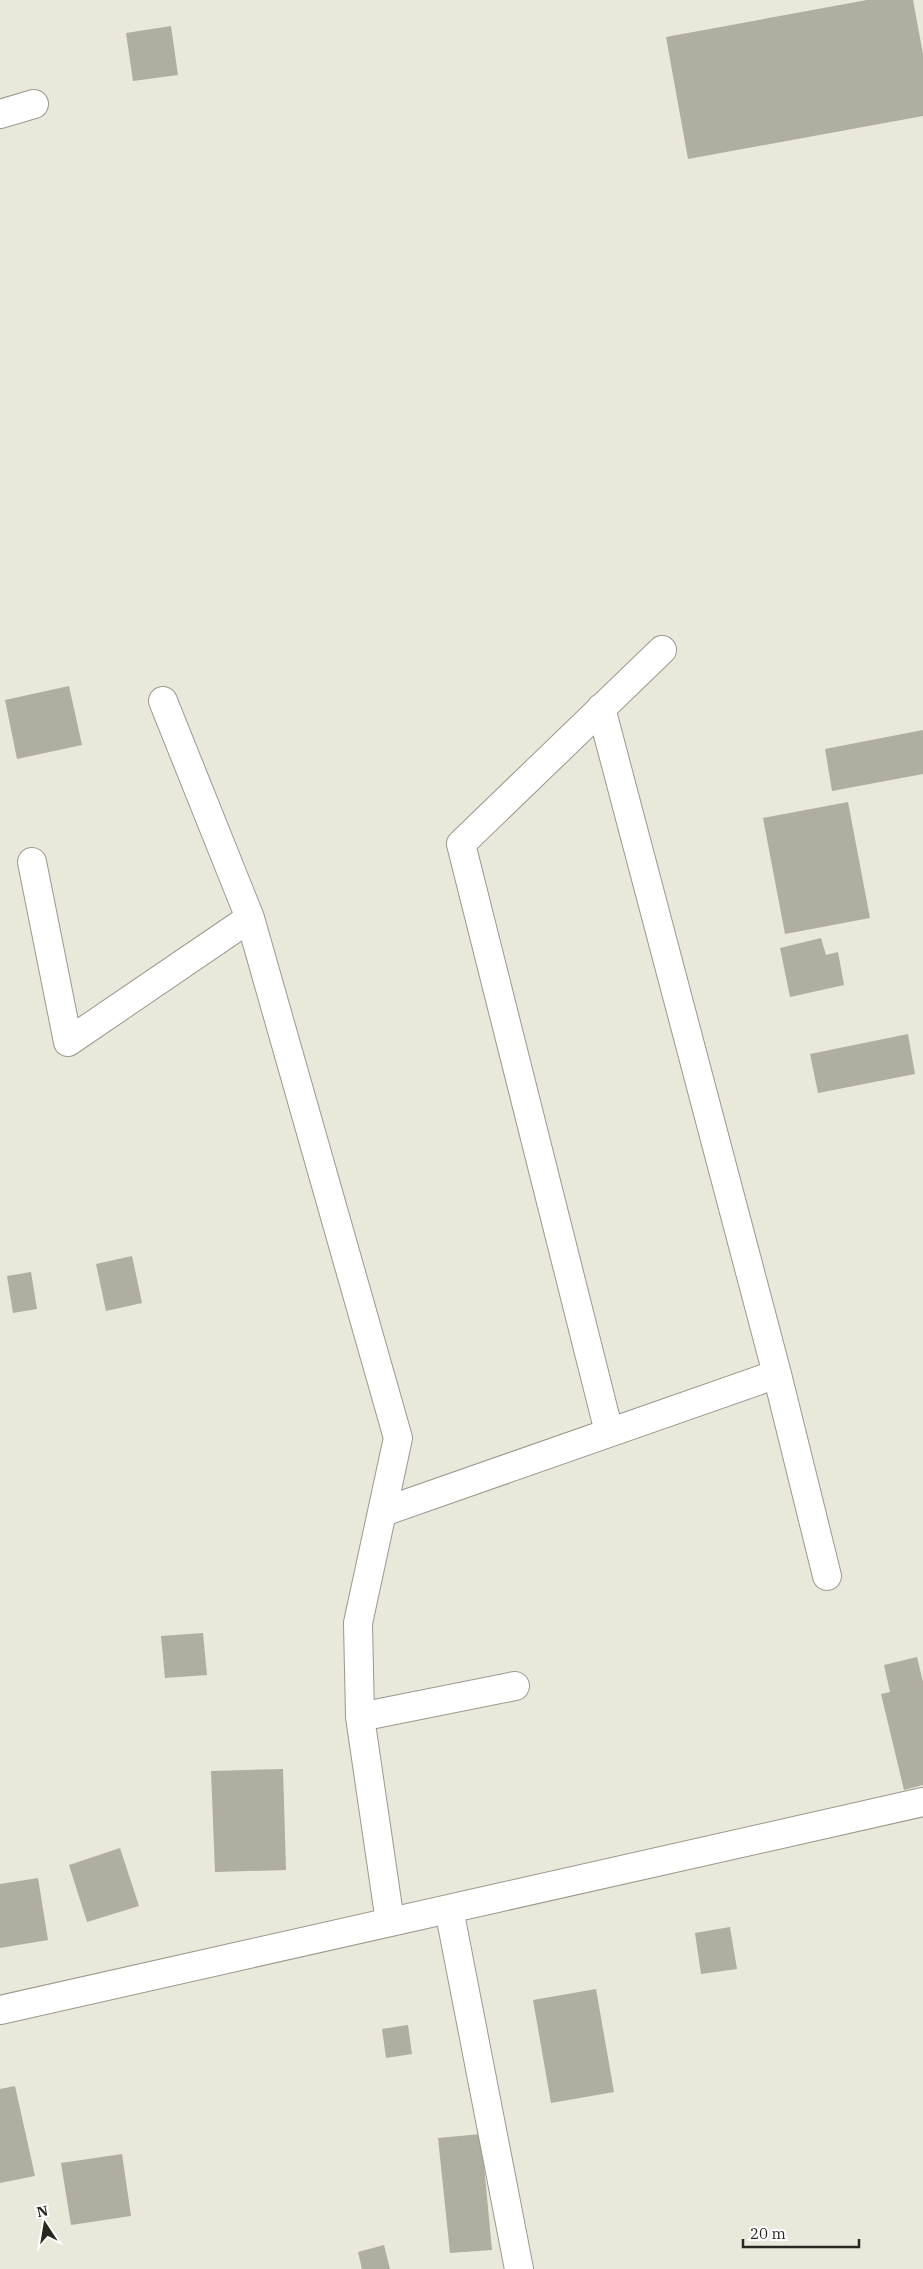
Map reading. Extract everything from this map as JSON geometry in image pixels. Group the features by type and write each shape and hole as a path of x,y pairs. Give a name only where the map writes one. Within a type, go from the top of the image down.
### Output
{"street":[{"path":"0,114 34,104"},
{"path":"609,1432 461,844 662,650"},
{"path":"163,701 250,918 398,1438 358,1623 360,1717 390,1922"},
{"path":"601,708 777,1374 826,1576"},
{"path":"32,862 68,1042 250,918"},
{"path":"383,1512 777,1374"},
{"path":"360,1717 515,1686"},
{"path":"0,2010 923,1802"},
{"path":"449,1909 519,2269"}],"building":[{"path":"867,0 913,0 923,54 923,116 688,159 666,37"},
{"path":"171,26 178,75 133,81 126,33"},
{"path":"69,686 82,745 17,759 5,700"},
{"path":"923,730 923,774 832,791 825,749"},
{"path":"848,802 870,918 785,934 763,818"},
{"path":"821,938 826,955 838,952 844,985 790,997 780,948"},
{"path":"908,1034 915,1074 818,1093 810,1054"},
{"path":"132,1256 142,1303 106,1311 96,1264"},
{"path":"31,1272 37,1309 13,1313 7,1276"},
{"path":"203,1633 207,1675 165,1678 161,1636"},
{"path":"917,1657 923,1682 923,1785 904,1790 881,1694 890,1692 884,1665"},
{"path":"283,1769 286,1870 215,1872 211,1771"},
{"path":"120,1848 139,1906 87,1922 69,1865"},
{"path":"38,1878 48,1940 0,1948 0,1884"},
{"path":"730,1927 737,1969 701,1974 695,1933"},
{"path":"596,1989 614,2092 551,2103 533,2000"},
{"path":"408,2025 412,2054 386,2058 382,2029"},
{"path":"15,2086 35,2176 0,2183 0,2089"},
{"path":"481,2134 492,2250 450,2253 438,2138"},
{"path":"122,2154 131,2216 71,2225 61,2163"},
{"path":"384,2245 390,2269 362,2269 358,2252"}]}
